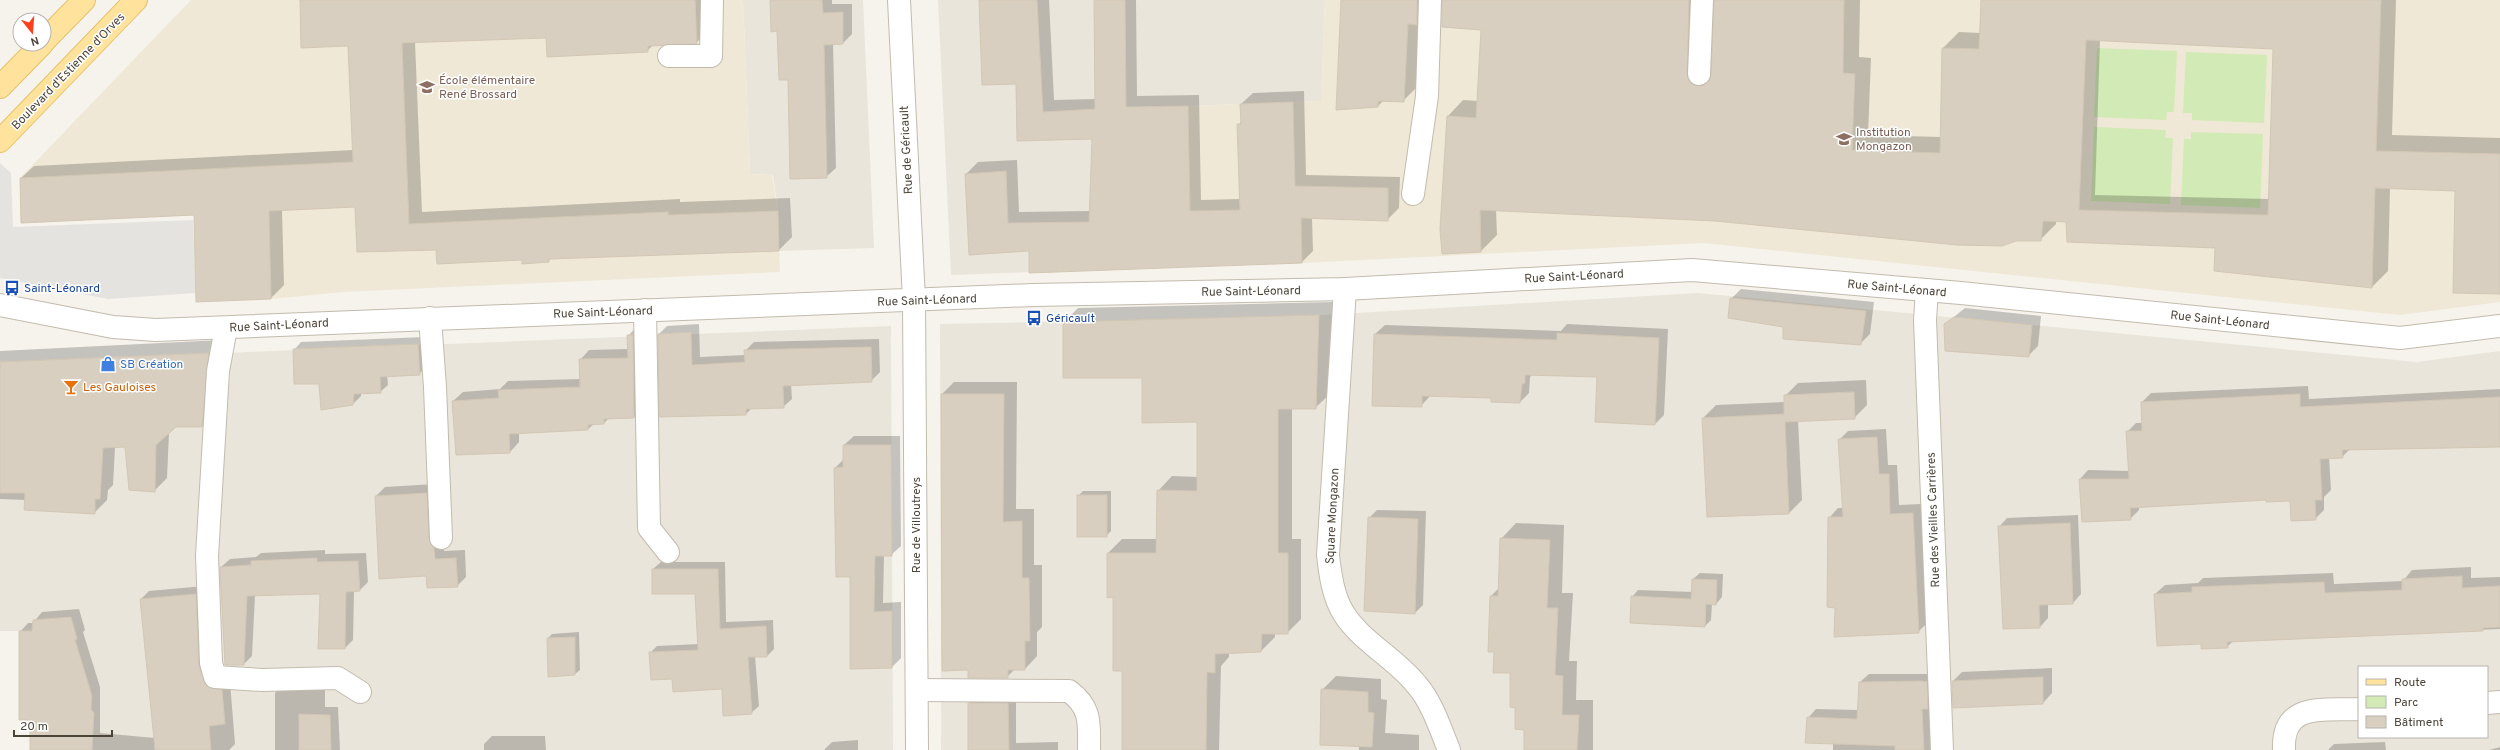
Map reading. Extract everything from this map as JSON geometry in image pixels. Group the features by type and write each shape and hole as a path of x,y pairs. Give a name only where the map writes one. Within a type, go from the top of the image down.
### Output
{"main road":[{"path":"52,34 84,0"},
{"name":"Boulevard d'Estienne d'Orves","path":"0,141 136,0"},
{"path":"0,88 34,52"}],"street":[{"path":"669,56 711,56 712,0"},
{"name":"Rue de Géricault","path":"899,0 914,300"},
{"path":"1413,194 1427,96 1430,0"},
{"path":"1699,74 1702,0"},
{"name":"Rue Saint-Léonard","path":"0,305 134,329 226,328 430,318 1033,295 1345,289 1692,270 1927,290 2400,338 2500,326"},
{"name":"Square Mongazon","path":"1345,289 1328,554 1330,576 1343,613 1359,631 1417,684 1432,710 1449,750"},
{"name":"Rue des Vieilles Carrières","path":"1927,290 1925,320 1942,750"},
{"name":"Rue de Villoutreys","path":"914,300 917,750"},
{"path":"645,310 649,528 668,552"},
{"path":"430,318 435,387 441,538"},
{"path":"226,328 218,370 207,556 211,663 215,677 262,680 338,678 360,692"},
{"path":"917,690 1070,691 1084,704 1089,717 1089,750"},
{"path":"2488,703 2500,702"},
{"path":"2284,750 2286,730 2290,721 2296,715 2310,711 2358,709"}],"shaded area":[{"name":"École élémentaire René Brossard","path":"191,0 743,0 750,174 772,175 778,211 780,272 343,292 271,299 269,229 260,212 21,223 20,178"},
{"path":"743,0 863,0 874,248 779,251 778,211 773,175 750,174"},
{"path":"938,0 1325,0 1321,101 1188,106 1192,266 951,275"},
{"name":"Institution Mongazon","path":"1325,0 2500,0 2500,302 2400,315 1703,243 1302,263 1192,266 1188,106 1321,101"},
{"path":"0,163 11,173 13,227 193,220 196,293 108,299 0,278"},
{"path":"1698,293 2417,362 2500,351 2500,750 941,750 940,324 1289,317"},
{"path":"891,326 893,750 47,750 49,631 0,631 0,362"}],"green space":[{"path":"2097,48 2177,51 2174,112 2167,112 2166,120 2094,117"},
{"path":"2186,52 2267,55 2264,123 2192,120 2192,113 2183,113"},
{"path":"2094,127 2166,130 2165,138 2173,138 2170,204 2091,201"},
{"path":"2191,132 2263,134 2260,208 2181,205 2184,139 2191,139"}],"building":[{"path":"300,0 695,0 697,44 648,46 648,52 547,57 546,38 402,43 409,224 668,212 668,215 778,211 779,251 549,259 549,262 522,264 522,260 437,264 436,250 357,252 355,207 269,211 271,299 196,302 194,215 21,223 20,178 353,162 348,46 301,48"},
{"path":"770,0 822,0 823,13 843,12 843,44 824,45 827,178 790,179 788,80 779,80 777,31 771,32"},
{"path":"979,0 1037,0 1043,112 1095,109 1094,0 1125,0 1126,107 1188,106 1190,211 1240,210 1237,124 1241,124 1240,104 1293,102 1295,186 1388,188 1388,221 1301,218 1302,263 1029,273 1029,251 969,255 965,174 1006,171 1008,223 1089,222 1092,139 1017,141 1016,84 982,85"},
{"path":"1341,0 1417,0 1417,25 1408,24 1404,102 1378,101 1378,107 1336,110"},
{"path":"1442,0 1689,0 1687,74 1692,84 1699,86 1709,81 1711,75 1714,0 1844,0 1843,73 1855,74 1852,150 1940,153 1942,48 1979,49 1981,0 2381,0 2376,151 2500,154 2500,294 2453,293 2455,191 2375,188 2372,288 2214,271 2215,248 2067,242 2066,222 2043,221 2041,241 2016,241 2002,246 1957,245 1715,221 1480,210 1481,252 1442,254 1440,229 1447,116 1476,118 1481,30 1442,27","holes":["2086,40 2273,49 2268,215 2079,210"]},
{"path":"1730,298 1866,311 1861,345 1783,339 1783,327 1728,318"},
{"path":"1319,315 1316,409 1278,409 1278,553 1288,553 1288,634 1262,634 1261,652 1215,654 1215,673 1207,672 1206,750 1122,750 1122,671 1113,671 1113,597 1107,598 1107,553 1156,553 1157,490 1197,491 1197,422 1142,423 1142,378 1063,378 1063,322"},
{"path":"1954,317 2032,325 2029,357 1945,351 1944,324"},
{"path":"691,332 692,365 745,362 744,350 871,347 872,382 783,386 784,408 746,409 746,415 659,417 658,334"},
{"path":"1557,333 1659,338 1655,425 1595,422 1597,377 1525,375 1525,383 1522,384 1520,403 1491,402 1491,398 1422,396 1422,407 1372,406 1374,334 1557,340"},
{"path":"627,335 633,335 634,418 604,419 604,424 588,425 588,430 509,434 510,453 456,455 452,401 499,398 498,390 580,387 579,359 628,358"},
{"path":"418,344 420,375 380,377 381,393 354,394 353,405 321,410 319,384 294,384 293,349"},
{"path":"209,353 202,427 176,427 156,445 155,492 129,490 125,447 103,448 100,499 95,499 95,514 24,510 25,493 0,493 0,362"},
{"path":"1854,392 1855,419 1785,422 1789,514 1707,517 1702,418 1784,414 1784,395"},
{"path":"941,394 1004,394 1003,522 1022,521 1022,578 1029,578 1030,641 1025,641 1025,670 1008,670 1008,678 968,678 968,670 942,671"},
{"path":"2300,394 2300,407 2500,397 2500,447 2342,450 2343,458 2320,459 2322,500 2315,500 2316,520 2291,521 2290,501 2266,502 2266,500 2130,508 2131,520 2082,522 2079,479 2129,479 2126,431 2142,431 2141,402"},
{"path":"1877,437 1879,474 1889,474 1890,514 1913,513 1919,633 1834,637 1835,608 1827,607 1828,517 1843,517 1838,439"},
{"path":"843,445 891,445 892,556 875,556 874,612 892,611 892,668 850,669 850,577 836,577 834,468 843,467"},
{"path":"427,493 429,538 434,548 435,559 456,558 458,587 427,588 426,576 379,579 375,496"},
{"path":"1077,495 1107,495 1107,537 1077,537"},
{"path":"1368,517 1418,519 1415,614 1364,611"},
{"path":"2070,523 2073,604 2039,605 2040,628 2003,629 1998,526"},
{"path":"1500,538 1550,540 1547,608 1558,608 1555,675 1563,676 1562,715 1579,715 1577,750 1524,750 1524,730 1515,729 1515,708 1510,707 1510,673 1493,673 1494,652 1488,652 1490,596 1498,596"},
{"path":"317,558 317,562 358,561 360,591 346,592 345,649 318,649 320,594 247,596 244,665 225,665 220,567 251,565 251,561"},
{"path":"652,569 718,569 720,629 766,626 767,657 748,657 752,714 723,716 722,689 673,692 672,679 651,680 649,652 698,650 695,594 652,594"},
{"path":"2462,576 2462,588 2500,586 2500,627 2483,628 2483,631 2227,642 2228,648 2201,649 2201,644 2157,646 2154,594 2192,592 2192,587 2324,582 2325,593 2402,590 2402,579"},
{"path":"1692,579 1717,580 1716,605 1706,604 1705,627 1630,623 1631,596 1691,599"},
{"path":"196,594 199,666 207,686 222,690 225,724 209,726 211,750 155,750 140,599"},
{"path":"71,617 77,639 75,640 92,696 91,709 94,713 92,750 30,750 30,720 19,720 19,631 32,631 33,620"},
{"path":"575,637 575,675 548,677 547,638"},
{"path":"2043,677 2043,704 1953,708 1952,681"},
{"path":"1859,682 1927,682 1928,709 1922,709 1924,750 1895,750 1895,746 1805,743 1807,717 1857,719"},
{"path":"1321,689 1368,692 1368,712 1374,713 1372,747 1320,745"},
{"path":"968,703 1008,703 1009,750 968,750"},
{"path":"299,714 330,715 331,750 299,750"}],"place":[{"name":"École élémentaire René Brossard","path":"427,87"},
{"name":"Institution Mongazon","path":"1844,139"},
{"name":"Saint-Léonard","path":"12,288"},
{"name":"Géricault","path":"1034,318"},
{"name":"SB Création","path":"108,364"},
{"name":"Les Gauloises","path":"71,387"}]}
